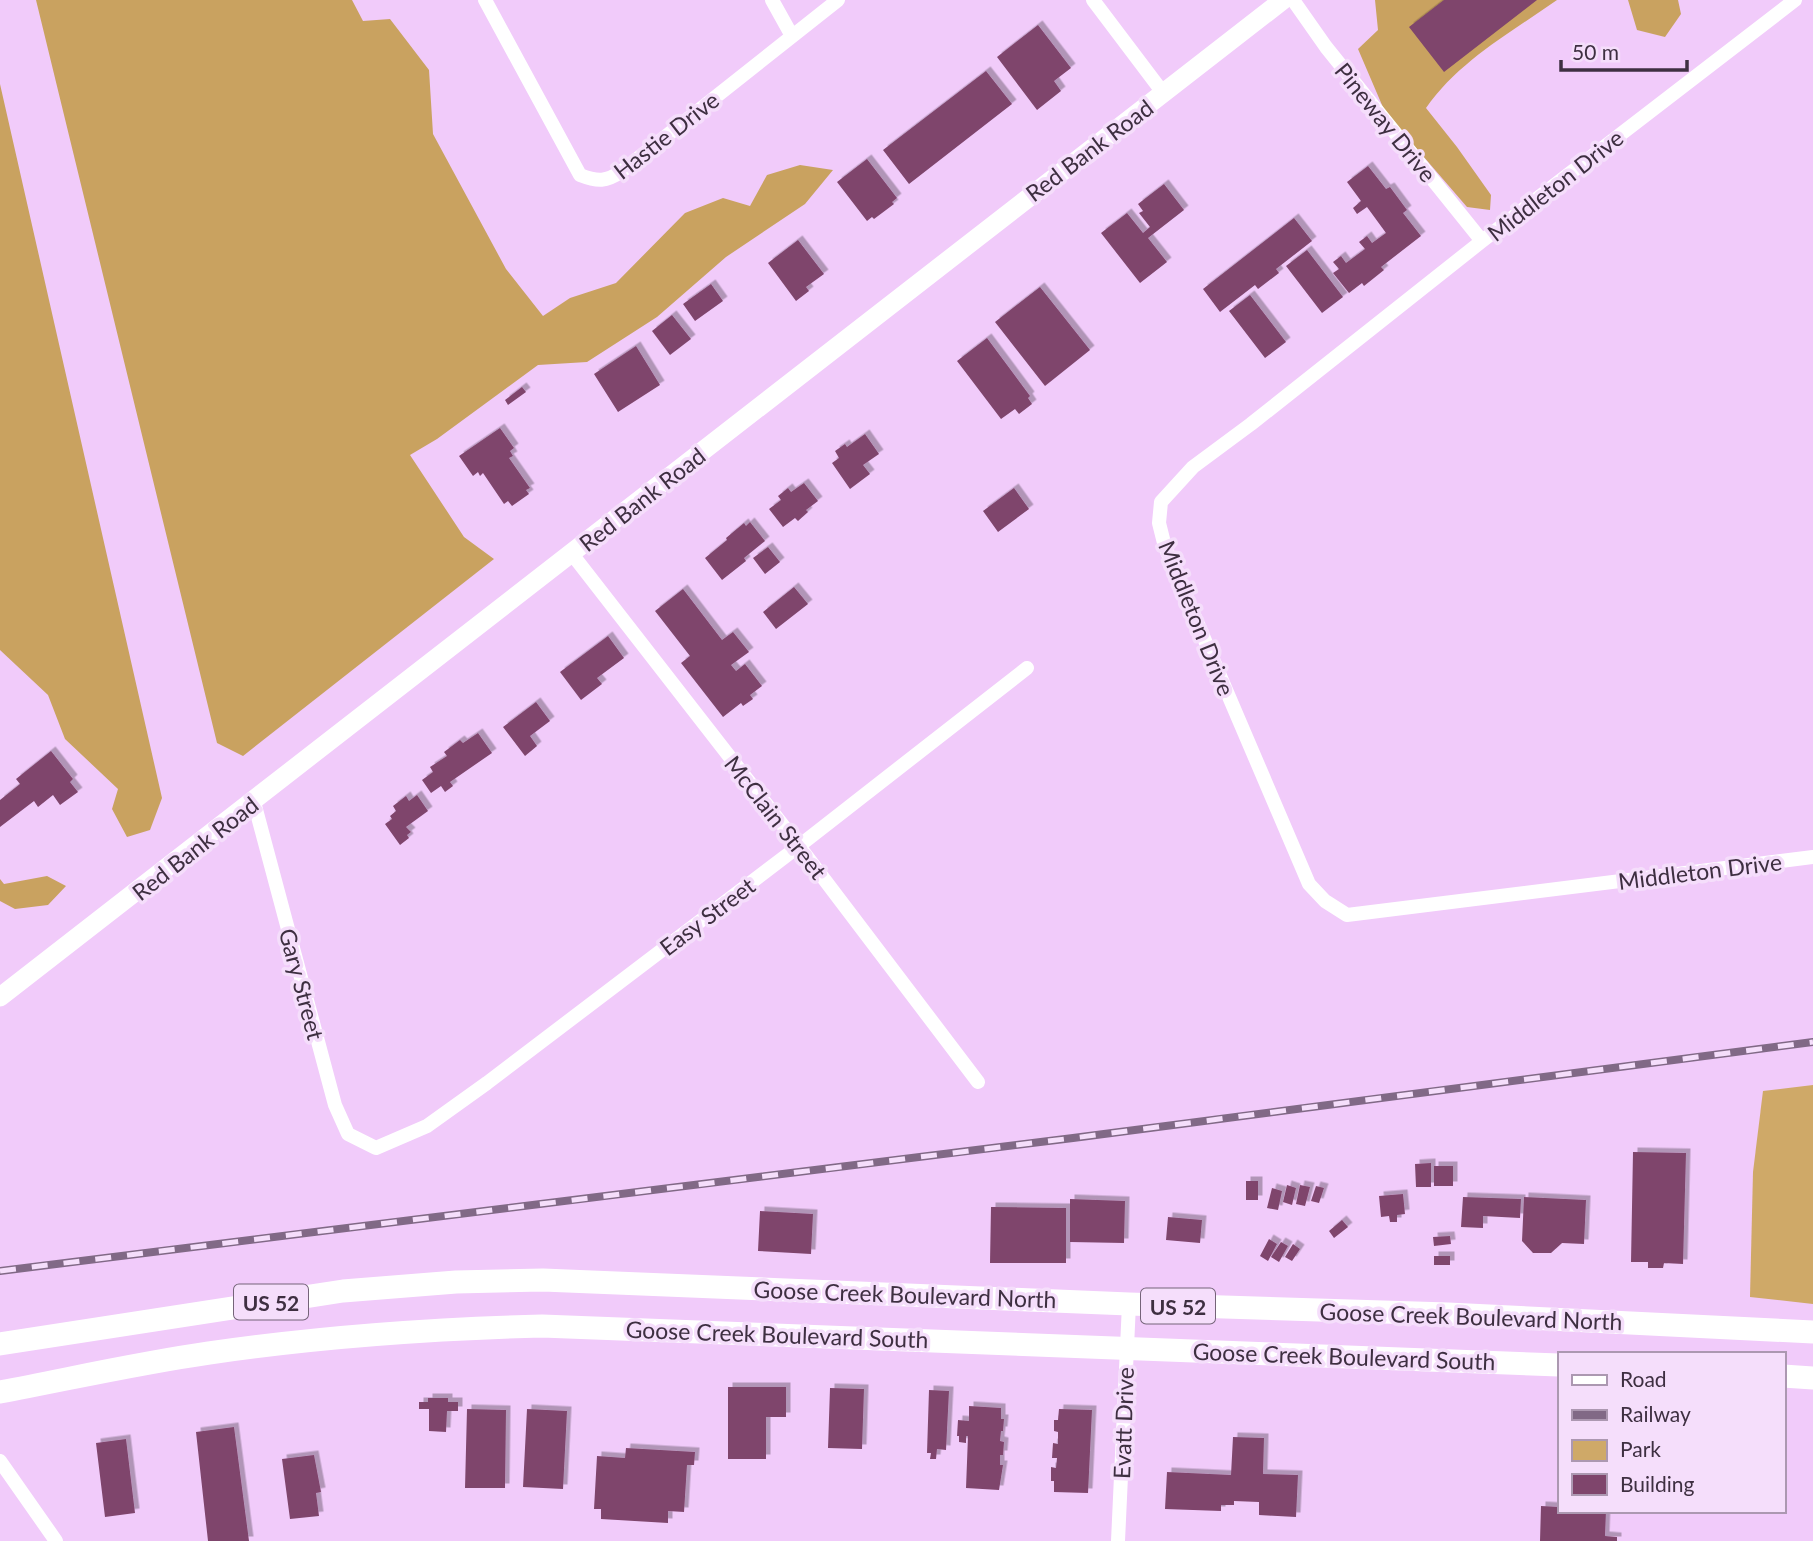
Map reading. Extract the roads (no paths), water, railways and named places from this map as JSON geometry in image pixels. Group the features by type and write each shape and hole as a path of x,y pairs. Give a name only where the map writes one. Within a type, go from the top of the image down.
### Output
{"highway":[{"name":"Goose Creek Boulevard North","path":"0,1344 343,1291 456,1282 543,1280 1448,1314 1813,1332"},
{"name":"Goose Creek Boulevard South","path":"1,1395 208,1353 356,1336 459,1328 542,1326 1558,1365"},
{"path":"1785,1376 1813,1378"}],"main road":[{"name":"Red Bank Road","path":"0,997 1283,0"}],"street":[{"name":"Hastie Drive","path":"485,0 580,175 597,182 608,180 622,171 838,0"},
{"path":"772,0 792,36"},
{"path":"1093,0 1164,94"},
{"name":"Pineway Drive","path":"1293,0 1326,47 1482,241"},
{"name":"Middleton Drive","path":"1795,0 1193,467 1161,502 1159,523 1165,547 1309,884 1325,901 1347,915 1813,858"},
{"name":"McClain Street","path":"572,554 978,1082"},
{"name":"Easy Street","path":"376,1148 427,1126 447,1112 799,846 1027,668"},
{"name":"Gary Street","path":"254,802 335,1105 348,1134 376,1148"},
{"name":"Evatt Drive","path":"1118,1541 1129,1304"},
{"path":"0,1461 56,1541"}],"railway":[{"path":"0,1271 1073,1138 1813,1042"}]}
